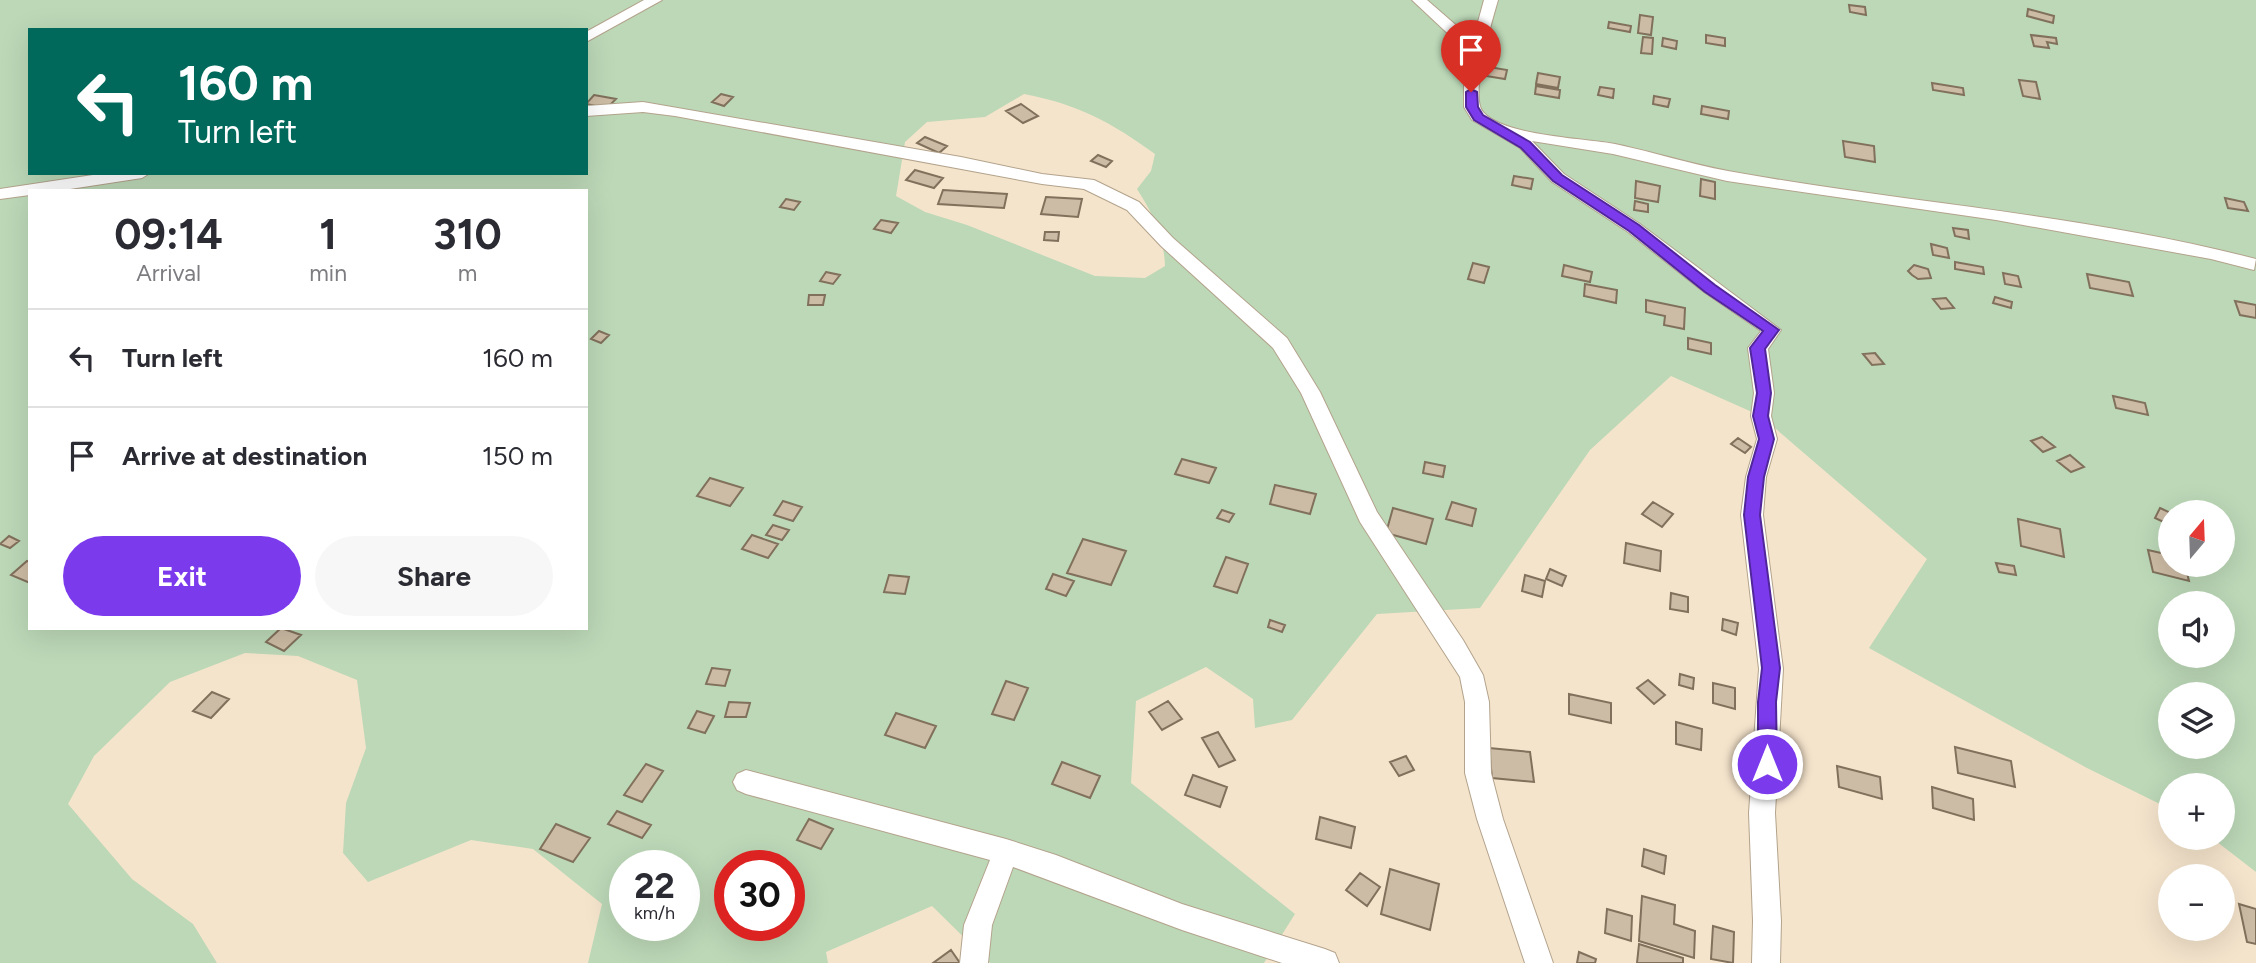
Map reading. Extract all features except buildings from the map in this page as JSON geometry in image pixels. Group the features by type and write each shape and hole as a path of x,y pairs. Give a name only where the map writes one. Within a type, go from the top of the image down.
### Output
{"street":[{"path":"588,37 655,0"},
{"path":"1419,0 1464,41 1479,49"},
{"path":"1491,0 1472,70 1472,107 1478,117 1526,145 1558,178 1634,228 1710,288 1772,330 1758,348 1764,393 1761,416 1767,439 1756,477 1752,515 1771,668 1762,813 1766,963"},
{"path":"588,111 643,107 675,111 1042,179 1087,184 1133,205 1177,250 1280,343 1310,392 1368,516 1471,675 1477,702 1478,773 1490,819 1539,963"},
{"path":"1499,128 1541,139 1613,149 1727,176 1996,215 2211,253 2255,264"},
{"path":"34,189 128,175"},
{"path":"0,194 28,190"},
{"path":"746,782 1056,867 1182,916 1325,963"},
{"path":"974,963 978,925 1006,852"}],"green space":[{"path":"0,0 2256,0 2256,872 2228,850 2235,850 2235,773 2158,773 2158,803 2087,768 1869,648 1927,559 1761,416 1671,376 1590,450 1480,608 1377,614 1292,720 1255,728 1253,699 1206,667 1136,701 1131,783 1295,914 1264,963 990,963 932,906 826,952 828,963 588,963 602,904 533,849 471,840 368,882 343,853 346,803 366,748 357,680 298,656 245,653 170,682 94,756 68,804 132,879 193,924 217,963 0,963","holes":["1024,94 1061,103 1093,116 1155,154 1151,171 1137,189 1157,226 1165,266 1145,278 1095,276 967,225 925,212 896,196 905,142 927,122 985,117"]}],"route":[{"path":"1471,92 1472,107 1478,117 1526,145 1558,178 1634,228 1710,288 1772,330 1758,348 1764,393 1761,416 1767,439 1756,477 1752,515 1771,668 1767,702 1767,764"}]}
